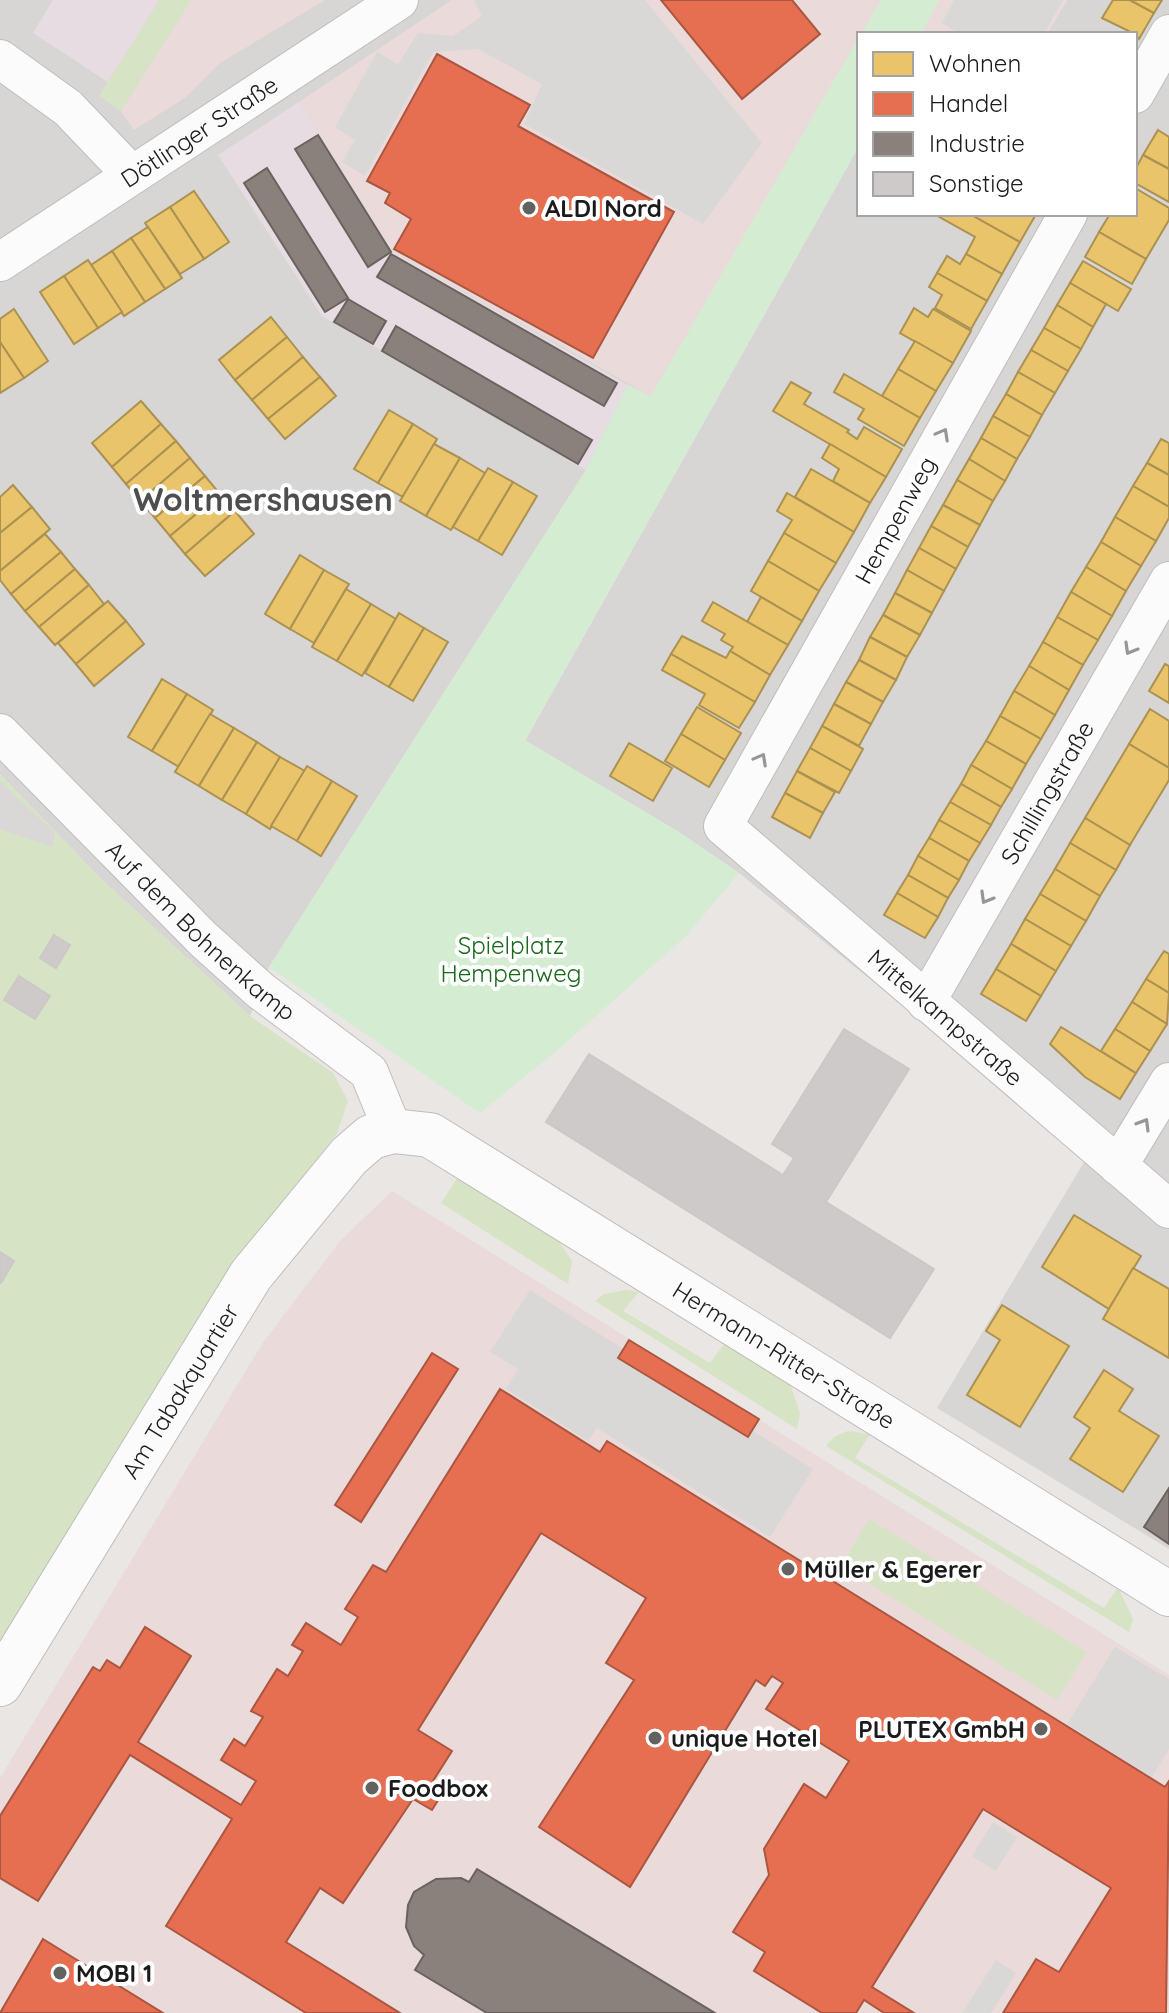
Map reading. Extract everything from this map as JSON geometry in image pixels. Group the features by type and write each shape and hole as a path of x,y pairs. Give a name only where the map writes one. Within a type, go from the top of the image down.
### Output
{"street":[{"name":"Dötlinger Straße","path":"0,262 399,0"},
{"path":"1137,90 1169,34"},
{"path":"0,59 68,108 132,175"},
{"name":"Hempenweg","path":"723,826 1067,216"},
{"name":"Schillingstraße","path":"926,1002 1169,581"},
{"name":"Auf dem Bohnenkamp","path":"0,733 203,939 261,991 369,1072 393,1131"},
{"name":"Mittelkampstraße","path":"723,826 1169,1209"},
{"path":"1118,1166 1169,1082"},
{"name":"Hermann-Ritter-Straße","path":"393,1131 430,1135 1169,1594"},
{"name":"Am Tabakquartier","path":"0,1684 251,1275 349,1156 371,1137 393,1131"}],"shaded area":[{"path":"0,0 881,0 862,32 857,32 857,41 651,396 628,385 586,470 269,967 250,1016 99,877 0,774"},
{"path":"53,0 160,0 108,82 33,33"},
{"path":"191,0 325,0 220,63 186,97 134,130 121,111"},
{"path":"452,0 881,0 862,32 857,32 857,41 651,396 393,252 299,102"},
{"path":"474,0 645,0 762,143 703,224 524,124 542,84 478,49 433,52 365,176 342,162 355,140 335,127 377,52 398,64 418,33 453,36 482,16"},
{"path":"939,0 1067,0 1048,32 922,31"},
{"path":"954,0 1063,0 1045,32 957,32 942,23"},
{"path":"1067,0 1169,0 1169,1549 937,1408 1084,1162 913,1014 739,873 679,832 525,741 857,150 857,216 1137,216 1137,32 1048,32"},
{"path":"299,102 393,252 628,385 586,470 322,316 218,155"},
{"path":"0,781 55,833 53,847 0,829"},
{"path":"392,1191 1169,1675 1169,2013 0,2013 0,1778 262,1344 340,1241"},
{"path":"530,1290 813,1469 770,1537 597,1428 588,1441 506,1389 518,1369 490,1352"},
{"path":"1115,1647 1169,1679 1169,1749 1152,1777 1067,1724"},
{"path":"993,1822 1017,1837 996,1871 972,1856"},
{"path":"996,1960 1016,1973 991,2013 962,2013"}],"green space":[{"path":"160,0 191,0 121,111 99,96"},
{"path":"881,0 939,0 922,32 862,32"},
{"name":"Spielplatz Hempenweg","path":"857,40 857,150 525,740 679,832 739,873 685,937 561,1047 480,1113 269,967 586,470 628,385 651,396"},
{"path":"0,774 99,877 250,1016 333,1073 348,1101 337,1133 277,1213 0,1648"},
{"path":"460,1174 554,1234 572,1261 568,1284 441,1203"},
{"path":"626,1290 639,1292 623,1311 710,1363 724,1344 789,1381 800,1413 797,1429 595,1301 604,1294"},
{"path":"848,1431 870,1434 855,1458 1104,1608 1118,1587 1133,1619 1129,1632 826,1446 834,1437"},
{"path":"869,1519 1087,1652 1057,1700 841,1566"}],"building: Wohnen":[{"path":"1113,0 1130,0 1154,13 1139,39 1137,32 1102,18"},
{"path":"1130,0 1162,0 1154,13"},
{"path":"1158,130 1169,137 1169,169 1143,155"},
{"path":"1143,155 1169,169 1169,202 1137,184 1137,166"},
{"path":"1137,189 1169,208 1169,220 1146,259 1099,232 1109,216 1137,216"},
{"path":"194,191 229,242 204,259 170,207"},
{"path":"170,207 204,259 180,274 145,223"},
{"path":"938,216 974,216 1020,242 1002,274 966,254 975,237"},
{"path":"974,216 1035,216 1020,242"},
{"path":"148,227 182,278 165,289 131,238"},
{"path":"1099,232 1146,259 1132,284 1085,257"},
{"path":"131,238 165,289 145,302 112,251"},
{"path":"112,251 145,302 124,316 91,265"},
{"path":"966,254 1002,274 987,301 937,273 947,256 960,264"},
{"path":"88,260 122,312 98,328 64,276"},
{"path":"1083,261 1131,289 1118,311 1070,283"},
{"path":"937,273 987,301 971,329 935,308 942,295 929,287"},
{"path":"64,276 98,328 74,344 40,292"},
{"path":"1070,283 1106,304 1093,327 1057,305"},
{"path":"1057,305 1093,327 1081,349 1044,328"},
{"path":"914,308 928,317 933,309 971,331 953,363 900,333"},
{"path":"14,309 48,361 24,378 0,342 0,319"},
{"path":"271,317 287,337 235,380 219,360"},
{"path":"1044,328 1081,349 1068,371 1031,350"},
{"path":"287,337 303,357 252,400 235,380"},
{"path":"915,341 953,363 936,391 898,369"},
{"path":"0,342 24,378 0,393"},
{"path":"1031,350 1068,371 1055,393 1018,372"},
{"path":"303,357 320,377 268,419 252,400"},
{"path":"898,369 936,391 920,418 882,396"},
{"path":"1018,372 1055,393 1042,415 1006,394"},
{"path":"844,374 920,418 904,446 858,419 864,409 834,392"},
{"path":"320,377 336,396 285,439 268,419"},
{"path":"791,382 811,393 804,404 849,430 847,432 857,439 864,427 902,449 886,477 773,411"},
{"path":"1006,394 1042,415 1030,437 993,416"},
{"path":"141,401 161,424 112,467 92,443"},
{"path":"389,410 413,424 378,483 354,469"},
{"path":"993,416 1030,437 1017,459 981,438"},
{"path":"161,424 176,441 126,484 112,467"},
{"path":"413,424 437,439 403,497 378,483"},
{"path":"981,438 1017,459 1005,481 969,459"},
{"path":"1161,439 1169,443 1169,475 1147,463"},
{"path":"176,441 190,458 140,501 126,484"},
{"path":"434,444 460,458 426,516 400,501"},
{"path":"830,444 886,477 870,503 833,481 839,469 822,458"},
{"path":"190,458 205,476 155,518 140,501"},
{"path":"460,458 485,473 451,530 426,516"},
{"path":"969,459 1005,481 993,501 957,480"},
{"path":"1147,463 1169,475 1169,507 1133,486"},
{"path":"488,468 513,482 478,541 453,527"},
{"path":"811,469 870,503 854,532 795,497"},
{"path":"205,476 220,494 170,536 155,518"},
{"path":"957,480 993,501 980,525 943,505"},
{"path":"513,482 537,496 502,555 478,541"},
{"path":"13,485 32,507 0,533 0,497"},
{"path":"1133,486 1169,507 1169,518 1156,541 1115,517"},
{"path":"787,493 854,532 836,563 784,533 792,520 777,511"},
{"path":"220,494 235,511 185,554 170,536"},
{"path":"943,505 980,525 968,547 931,526"},
{"path":"32,507 50,529 0,571 0,533"},
{"path":"235,511 254,534 205,576 185,554"},
{"path":"1115,517 1156,541 1141,566 1101,542"},
{"path":"931,526 968,547 956,569 919,548"},
{"path":"784,533 836,563 819,591 768,561"},
{"path":"45,534 61,552 11,594 0,580 0,571"},
{"path":"1101,542 1141,566 1126,591 1086,567"},
{"path":"919,548 956,569 944,591 907,570"},
{"path":"61,552 75,569 25,611 11,594"},
{"path":"300,555 324,570 290,629 265,614"},
{"path":"768,561 819,591 802,621 751,591"},
{"path":"1086,567 1126,591 1112,616 1071,592"},
{"path":"75,569 89,585 39,627 25,611"},
{"path":"324,570 349,584 314,643 290,629"},
{"path":"907,570 944,591 932,613 895,593"},
{"path":"89,585 104,604 55,645 39,627"},
{"path":"346,589 371,604 337,661 312,647"},
{"path":"1071,592 1112,616 1098,640 1057,617"},
{"path":"895,593 932,613 920,635 883,615"},
{"path":"761,597 802,621 788,645 747,622"},
{"path":"108,601 126,621 76,664 58,643"},
{"path":"713,602 788,645 770,675 730,651 733,647 721,640 725,634 702,621"},
{"path":"371,604 396,619 362,676 337,661"},
{"path":"399,613 424,628 389,687 365,673"},
{"path":"883,615 920,635 907,657 870,637"},
{"path":"1057,617 1098,640 1083,665 1043,642"},
{"path":"126,621 144,644 94,686 76,664"},
{"path":"424,628 448,642 413,701 389,687"},
{"path":"682,636 726,658 730,651 770,675 755,702 671,654"},
{"path":"870,637 907,657 896,680 859,660"},
{"path":"1043,642 1083,665 1069,690 1029,666"},
{"path":"671,654 755,702 739,728 699,705 705,694 662,670"},
{"path":"859,660 896,680 883,702 846,682"},
{"path":"1165,664 1169,666 1169,703 1149,691"},
{"path":"1029,666 1069,690 1055,715 1014,691"},
{"path":"162,679 187,694 152,751 128,737"},
{"path":"846,682 883,702 871,724 834,704"},
{"path":"1014,691 1055,715 1041,739 1000,716"},
{"path":"187,694 213,710 179,767 152,751"},
{"path":"834,704 871,724 859,746 822,726"},
{"path":"697,707 741,733 725,760 681,734"},
{"path":"1150,709 1169,721 1169,768 1129,744"},
{"path":"210,714 234,728 199,786 175,772"},
{"path":"1000,716 1041,739 1026,764 986,741"},
{"path":"822,726 863,749 851,771 810,748"},
{"path":"234,728 257,742 222,800 199,786"},
{"path":"681,734 725,760 709,787 665,761"},
{"path":"986,741 1026,764 1012,789 971,765"},
{"path":"257,742 280,757 246,814 222,800"},
{"path":"629,743 672,768 653,801 610,776"},
{"path":"1129,744 1169,768 1169,780 1130,845 1085,818"},
{"path":"810,748 851,771 839,793 797,771"},
{"path":"280,757 305,771 270,829 246,814"},
{"path":"971,765 1012,789 1001,807 961,784"},
{"path":"307,766 332,781 297,841 271,826"},
{"path":"797,771 835,792 823,813 785,793"},
{"path":"332,781 357,796 321,856 297,841"},
{"path":"961,784 1001,807 991,825 950,802"},
{"path":"785,793 823,813 810,838 772,817"},
{"path":"950,802 991,825 980,843 939,820"},
{"path":"1085,818 1130,845 1116,870 1070,843"},
{"path":"939,820 980,843 969,861 929,838"},
{"path":"929,838 969,861 959,880 918,856"},
{"path":"1070,843 1116,870 1100,896 1055,869"},
{"path":"918,856 959,880 948,898 908,875"},
{"path":"1055,869 1100,896 1086,921 1040,894"},
{"path":"908,875 948,898 938,917 897,893"},
{"path":"897,893 938,917 925,938 884,915"},
{"path":"1040,894 1086,921 1071,946 1025,919"},
{"path":"1025,919 1071,946 1056,971 1011,944"},
{"path":"1011,944 1056,971 1041,996 996,969"},
{"path":"1164,951 1169,954 1169,993 1146,979"},
{"path":"996,969 1041,996 1026,1021 981,994"},
{"path":"1146,979 1169,993 1167,1024 1132,1002"},
{"path":"1132,1002 1167,1024 1150,1051 1115,1029"},
{"path":"1061,1027 1136,1073 1120,1099 1085,1077 1050,1044"},
{"path":"1115,1029 1150,1051 1136,1073 1101,1051"},
{"path":"1074,1215 1141,1256 1109,1309 1042,1267"},
{"path":"1133,1268 1169,1289 1169,1358 1103,1319"},
{"path":"1002,1305 1069,1346 1020,1427 967,1395 1000,1340 986,1331"},
{"path":"1104,1370 1133,1389 1119,1411 1159,1436 1123,1492 1070,1459 1090,1428 1074,1417"}],"building: Handel":[{"path":"661,0 792,0 820,34 742,99"},
{"name":"ALDI Nord","path":"437,54 530,105 518,126 674,212 593,358 394,249 411,219 385,203 390,193 367,181"},
{"path":"629,1340 759,1419 748,1437 618,1358"},
{"path":"432,1353 458,1369 361,1522 335,1505"},
{"path":"500,1389 600,1452 607,1441 1165,1787 1169,1781 1166,2013 1003,2013 1036,1959 1059,1972 1111,1888 983,1809 872,1987 914,2013 884,2013 864,2000 856,2013 822,2013 754,1971 765,1952 733,1932 769,1875 764,1849 804,1784 826,1798 849,1761 766,1709 783,1683 772,1676 765,1686 756,1680 630,1887 539,1827 634,1680 606,1663 646,1598 541,1533 418,1730 452,1751 433,1781 445,1789 432,1810 413,1799 343,1903 320,1888 286,1942 400,2013 306,2013 166,1926 232,1819 130,1755 38,1901 0,1878 0,1816 93,1667 100,1671 107,1660 120,1668 145,1627 191,1656 138,1742 241,1805 256,1781 221,1760 234,1739 245,1746 263,1717 251,1711 277,1669 288,1676 303,1651 292,1645 306,1623 341,1645 358,1617 345,1609 373,1565 386,1572"},
{"name":"MOBI 1","path":"43,1939 163,2013 0,2013"}],"building: Industrie":[{"path":"318,135 391,252 368,267 295,149"},
{"path":"267,168 348,298 325,312 244,183"},
{"path":"391,254 617,383 604,406 377,277"},
{"path":"348,299 386,321 373,344 334,322"},
{"path":"396,326 592,440 578,464 382,351"},
{"path":"1169,1488 1169,1544 1144,1527"},
{"path":"477,1869 715,2013 487,2013 415,1970 424,1955 414,1946 406,1927 408,1905 414,1892 436,1879 461,1878 469,1882"}],"building: Sonstige":[{"path":"54,935 70,945 56,968 40,958"},
{"path":"19,976 50,996 35,1019 4,1000"},
{"path":"844,1029 909,1069 826,1202 934,1269 890,1338 546,1122 589,1054 783,1175 794,1158 772,1144"},
{"path":"0,1252 14,1261 1,1283 0,1282"}],"place":[{"name":"ALDI Nord","path":"529,208"},
{"name":"Müller & Egerer","path":"788,1569"},
{"name":"PLUTEX GmbH","path":"1041,1729"},
{"name":"unique Hotel","path":"655,1738"},
{"name":"Foodbox","path":"372,1788"},
{"name":"MOBI 1","path":"60,1973"}],"district":[{"name":"Woltmershausen","path":"263,499"}]}
